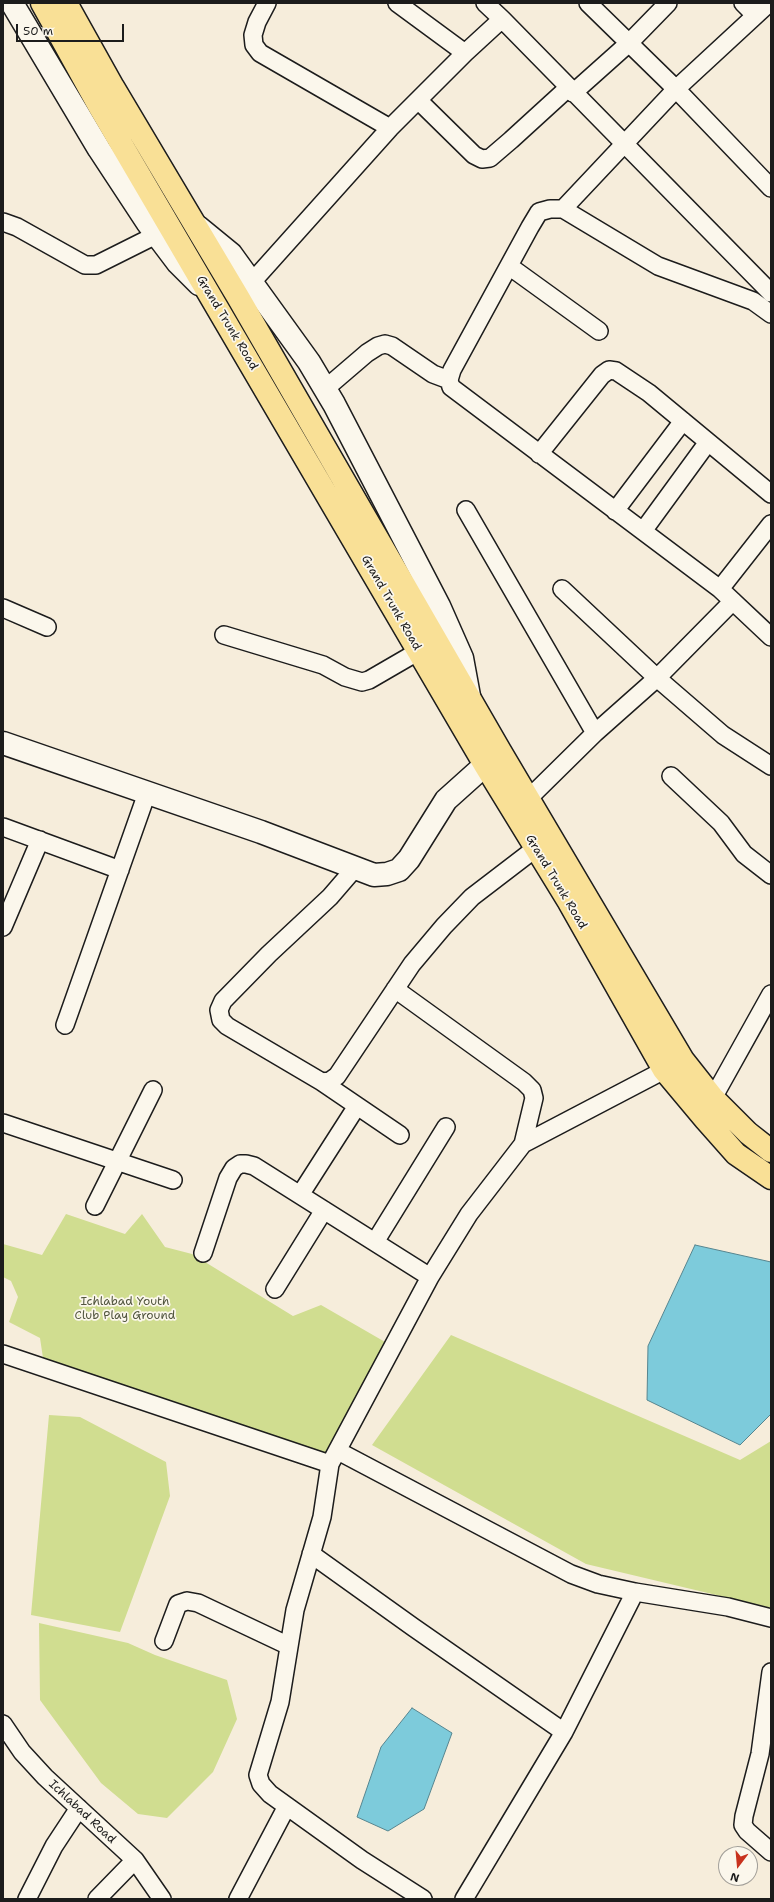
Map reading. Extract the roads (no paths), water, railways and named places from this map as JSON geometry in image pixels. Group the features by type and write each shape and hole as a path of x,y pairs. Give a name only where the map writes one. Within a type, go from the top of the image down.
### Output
{"highway":[{"name":"Grand Trunk Road","path":"42,3 99,106 485,765 569,902 674,1065 713,1098 748,1133 771,1151"},
{"name":"Grand Trunk Road","path":"66,3 113,87 529,798 705,1120 736,1154 771,1178"}],"street":[{"path":"12,3 99,149 156,234 178,263 210,294"},
{"path":"267,3 257,22 253,35 254,44 260,53 390,128"},
{"path":"396,3 465,52"},
{"path":"485,3 624,142 771,293"},
{"path":"588,3 676,89 771,188"},
{"path":"418,100 474,155 482,158 490,158 629,43 668,3"},
{"path":"743,3 755,15"},
{"path":"563,209 624,142 676,89 769,3"},
{"path":"252,282 390,128 465,52 502,19"},
{"path":"771,314 753,301 658,266 563,209 550,209 539,212 452,370 449,380 451,387 720,589 771,637"},
{"path":"3,222 17,227 85,265 96,265 156,234"},
{"path":"195,225 231,254 309,362 439,606 462,658 470,698"},
{"path":"508,266 599,331"},
{"path":"325,390 367,353 384,344 392,346 437,376 449,380"},
{"path":"539,454 602,375 609,370 616,371 649,393 771,494"},
{"path":"615,511 683,421"},
{"path":"643,531 708,442"},
{"path":"466,510 595,733"},
{"path":"720,589 771,524"},
{"path":"562,589 657,678 723,735 771,766"},
{"path":"529,798 595,733 657,678 734,601"},
{"path":"3,608 47,627"},
{"path":"224,635 323,665 345,677 362,682 419,651"},
{"path":"3,743 147,794 261,832 374,875 387,874 399,870 409,859 446,800 485,765"},
{"path":"671,776 721,823 744,854 771,875"},
{"path":"65,1025 147,794"},
{"path":"3,827 120,870"},
{"path":"3,927 40,840"},
{"path":"322,1082 330,1082 337,1076 412,964 472,897 536,848"},
{"path":"355,868 330,897 269,954 223,1001 219,1010 220,1020 322,1082 400,1135"},
{"path":"395,989 524,1082 532,1090 534,1098 523,1144 469,1214 430,1277 334,1458 322,1517 295,1610 280,1702 258,1775 261,1784 270,1794 362,1860 423,1899"},
{"path":"713,1098 771,994"},
{"path":"523,1144 674,1065"},
{"path":"95,1206 153,1090"},
{"path":"300,1195 357,1106"},
{"path":"3,1122 173,1180"},
{"path":"375,1242 446,1127"},
{"path":"203,1252 228,1178 234,1168 240,1164 254,1166 430,1277"},
{"path":"275,1289 324,1210"},
{"path":"3,1354 334,1458 570,1574 598,1584 635,1592 728,1607 771,1618"},
{"path":"311,1554 445,1650 564,1732"},
{"path":"464,1899 564,1732 635,1592"},
{"path":"164,1641 178,1604 187,1601 198,1603 289,1646"},
{"path":"771,1672 760,1754 743,1825 747,1831 771,1852"},
{"name":"Ichlabad Road","path":"3,1724 22,1752 44,1777 135,1860 162,1899"},
{"path":"238,1899 287,1806"},
{"path":"27,1899 54,1846 79,1808"},
{"path":"97,1899 135,1860"}],"water":[{"path":"695,1245 771,1262 771,1414 740,1445 647,1400 648,1346"},
{"path":"412,1708 452,1733 424,1809 388,1831 357,1817 381,1747"}],"park label":[{"name":"Ichlabad Youth Club Play Ground","path":"125,1309"}]}
